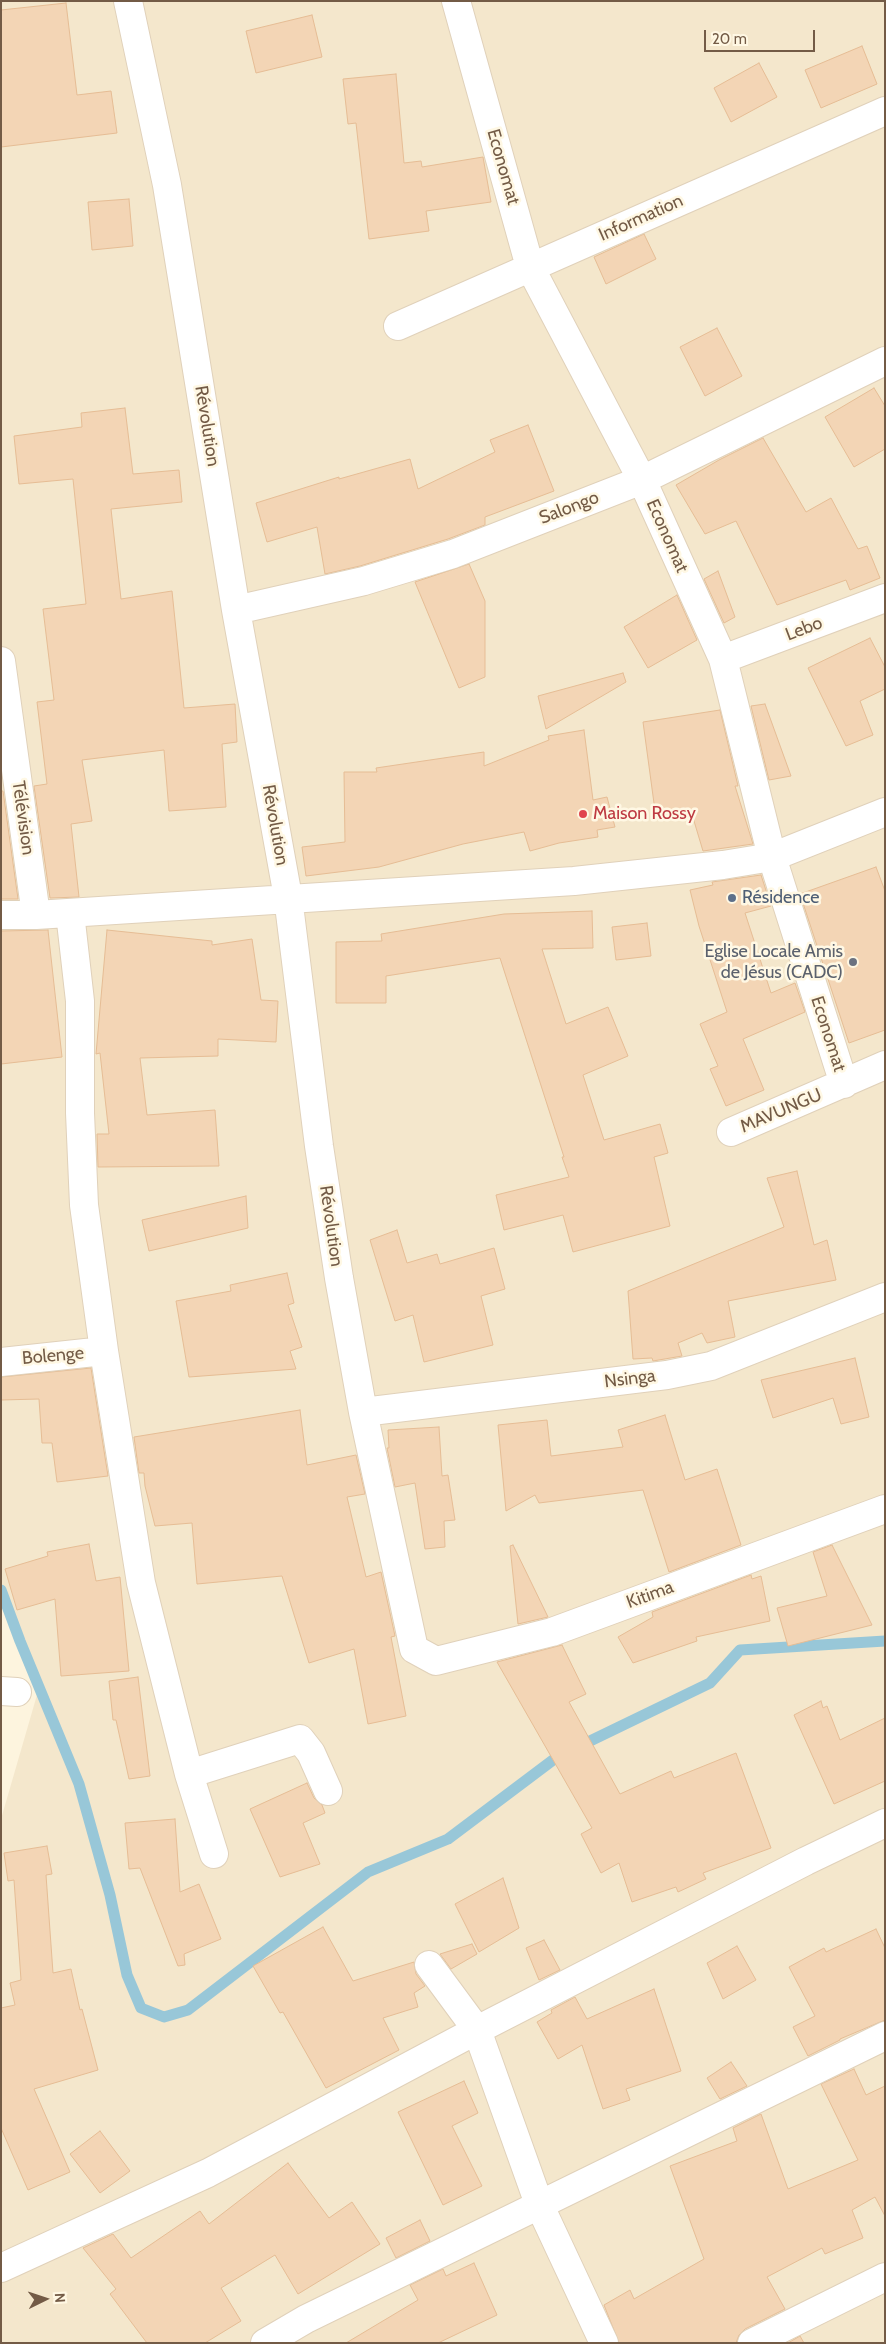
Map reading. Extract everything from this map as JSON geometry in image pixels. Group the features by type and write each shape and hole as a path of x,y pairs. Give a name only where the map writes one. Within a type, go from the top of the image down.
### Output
{"street":[{"name":"Révolution","path":"128,1 167,185 236,610 288,897 328,1203 363,1412 414,1649"},
{"name":"Economat","path":"456,1 530,266 642,480 723,660 772,857 844,1084"},
{"name":"Information","path":"398,326 530,266 885,111"},
{"name":"Salongo","path":"236,610 364,581 453,554 642,480 885,361"},
{"name":"Lebo","path":"723,660 885,598"},
{"name":"Télévision","path":"1,661 36,915"},
{"path":"1,915 70,913 288,897 574,880 728,864 772,857 885,812"},
{"path":"70,913 80,1001 80,1113 84,1205 104,1352 141,1583 189,1774 214,1854"},
{"name":"MAVUNGU","path":"731,1132 885,1065"},
{"name":"Nsinga","path":"363,1412 667,1375 711,1366 885,1297"},
{"name":"Bolenge","path":"1,1362 104,1352"},
{"name":"Kitima","path":"414,1649 436,1661 552,1632 885,1509"},
{"path":"189,1774 300,1739 311,1753 328,1791"},
{"path":"1,2268 208,2173 477,2030 806,1861 885,1823"},
{"path":"429,1965 477,2030 539,2204 604,2343"},
{"path":"265,2343 306,2319 885,2036"},
{"path":"752,2343 885,2277"}],"shaded area":[{"path":"1,1 885,1 885,2343 1,2343 1,1819 39,1688 1,1590"}],"building":[{"path":"66,3 77,95 111,91 117,133 1,147 1,10"},
{"path":"312,15 322,57 256,73 246,31"},
{"path":"862,46 877,84 821,108 805,70"},
{"path":"759,63 777,97 731,122 714,88"},
{"path":"396,74 404,163 421,161 422,167 483,157 491,202 426,211 429,231 369,239 356,123 348,124 343,79"},
{"path":"129,199 133,246 92,250 88,202"},
{"path":"644,234 656,259 606,284 594,257"},
{"path":"717,328 742,376 705,396 680,347"},
{"path":"874,388 885,406 885,449 854,467 825,417"},
{"path":"125,408 133,474 179,470 182,502 111,509 121,599 172,591 184,708 235,704 237,742 222,744 226,807 169,811 164,750 82,760 92,821 71,824 79,897 50,898 34,786 47,784 37,702 54,700 43,609 86,604 73,479 19,484 14,436 82,427 81,413"},
{"path":"528,425 554,491 485,517 485,525 448,539 360,566 325,574 317,527 267,542 256,503 339,477 339,479 410,459 418,489 495,452 490,440"},
{"path":"763,438 806,512 831,498 858,549 867,546 880,578 850,590 846,580 777,605 736,521 705,534 676,485 719,460"},
{"path":"469,564 485,601 485,677 459,688 415,582"},
{"path":"718,571 735,617 724,623 704,579"},
{"path":"677,595 697,640 648,668 624,627"},
{"path":"870,638 885,667 885,689 860,701 873,735 846,746 808,668"},
{"path":"623,673 626,682 546,729 538,696"},
{"path":"765,704 791,776 769,780 751,706"},
{"path":"720,710 738,786 735,786 753,844 703,851 691,811 656,818 643,722"},
{"path":"584,730 593,800 607,797 615,827 597,830 598,837 559,843 530,851 524,832 463,844 379,867 306,876 302,847 345,842 344,772 377,772 376,768 484,752 484,766 549,740 548,736"},
{"path":"1,791 3,791 18,899 1,899"},
{"name":"Eglise Locale Amis de Jésus (CADC)","path":"876,867 885,891 885,1030 849,1043 800,894"},
{"path":"761,875 771,906 745,913 771,993 795,983 805,1012 743,1039 764,1090 726,1106 710,1069 718,1066 700,1024 727,1012 699,926 690,890 713,885 712,882"},
{"path":"592,911 593,948 542,949 566,1024 608,1007 628,1056 583,1075 604,1140 660,1124 668,1153 654,1157 670,1226 573,1252 563,1215 504,1230 496,1195 569,1177 500,958 386,976 386,1003 336,1003 336,942 382,941 381,934 504,914"},
{"path":"647,923 651,956 616,960 612,927"},
{"path":"48,930 62,1057 1,1064 1,931"},
{"path":"107,930 212,941 212,945 252,939 261,1000 278,1001 276,1042 218,1039 218,1056 140,1058 147,1115 215,1110 219,1166 98,1167 97,1134 109,1134 100,1053 96,1054"},
{"path":"797,1171 814,1245 827,1240 836,1280 728,1301 735,1337 707,1343 702,1333 678,1343 682,1356 653,1361 652,1358 633,1359 628,1291 784,1227 767,1178"},
{"path":"246,1196 248,1228 149,1251 142,1220"},
{"path":"397,1230 407,1263 437,1254 440,1264 494,1248 505,1289 481,1296 493,1345 424,1362 413,1315 395,1321 370,1240"},
{"path":"287,1273 294,1303 288,1305 302,1347 290,1351 296,1369 189,1377 176,1301 231,1291 230,1285"},
{"path":"855,1358 869,1417 841,1424 833,1398 773,1418 761,1380"},
{"path":"91,1368 108,1476 57,1482 52,1443 42,1443 39,1399 1,1400 1,1377"},
{"path":"300,1410 307,1465 356,1455 365,1494 347,1497 366,1577 381,1572 395,1636 391,1637 406,1716 368,1724 354,1649 309,1663 282,1576 197,1584 192,1523 155,1526 145,1486 144,1473 139,1473 134,1437"},
{"path":"665,1415 685,1480 717,1469 741,1545 669,1572 643,1490 539,1503 535,1495 506,1511 498,1425 547,1420 551,1456 623,1447 618,1430"},
{"path":"439,1427 442,1476 448,1475 455,1520 444,1521 445,1547 425,1549 415,1483 395,1487 387,1448 389,1448 388,1430"},
{"path":"89,1544 96,1581 120,1577 129,1671 61,1676 55,1599 17,1610 5,1569 48,1556 47,1552"},
{"path":"513,1545 548,1617 518,1624 510,1546"},
{"path":"832,1545 872,1625 788,1646 777,1608 827,1596 813,1552"},
{"path":"751,1575 752,1579 761,1576 770,1621 696,1637 697,1641 633,1663 618,1637 653,1617 652,1612"},
{"path":"562,1645 586,1694 569,1702 620,1794 671,1771 674,1778 736,1753 771,1848 703,1873 706,1879 678,1892 676,1887 632,1902 619,1863 601,1873 581,1834 592,1828 497,1662"},
{"path":"138,1677 150,1776 129,1779 116,1720 113,1720 109,1681"},
{"path":"821,1701 823,1708 827,1706 840,1740 885,1718 885,1781 834,1804 794,1715"},
{"path":"307,1783 314,1798 322,1805 325,1813 303,1823 320,1864 280,1877 250,1809"},
{"path":"175,1819 180,1892 199,1884 221,1939 184,1954 185,1965 178,1966 140,1868 129,1869 125,1823"},
{"path":"47,1846 52,1874 46,1875 53,1973 71,1969 80,2010 82,2009 98,2070 34,2089 70,2172 28,2190 1,2128 1,2008 15,2005 10,1983 21,1980 14,1880 8,1881 4,1853"},
{"path":"503,1878 519,1928 479,1952 455,1904"},
{"path":"323,1927 353,1981 414,1962 416,1974 425,1986 414,1993 418,2007 383,2018 399,2050 326,2088 283,2012 280,2013 253,1966"},
{"path":"876,1929 885,1948 885,2020 840,2039 808,2056 793,2027 815,2016 789,1967 824,1948 826,1952"},
{"path":"544,1940 560,1970 539,1980 526,1948"},
{"path":"472,1944 477,1954 451,1969 440,1954"},
{"path":"737,1946 756,1980 723,1999 707,1963"},
{"path":"654,1989 681,2071 626,2089 630,2100 603,2109 582,2045 558,2059 537,2022 552,2013 551,2010 575,1997 587,2019"},
{"path":"731,2062 747,2086 720,2099 707,2078"},
{"path":"854,2069 866,2095 885,2086 885,2216 875,2197 852,2210 863,2238 825,2254 822,2248 767,2277 785,2309 745,2329 739,2335 736,2343 619,2343 604,2305 630,2290 634,2299 704,2259 670,2166 737,2141 733,2128 761,2114 788,2189 858,2160 821,2084"},
{"path":"464,2081 478,2113 452,2126 482,2186 443,2205 398,2112"},
{"path":"100,2131 130,2171 100,2193 70,2154"},
{"path":"288,2163 329,2218 352,2202 380,2244 298,2294 275,2255 221,2288 241,2321 205,2343 147,2343 110,2294 116,2289 83,2248 113,2234 131,2258 200,2211 209,2224"},
{"path":"420,2220 430,2241 396,2258 386,2238"},
{"path":"474,2263 497,2315 438,2343 346,2343 418,2300 410,2285 443,2269 446,2276"},
{"path":"800,2336 804,2343 788,2343"}],"waterway":[{"path":"1,1590 79,1784 110,1895 127,1975 141,2008 164,2017 188,2010 368,1872 448,1839 557,1757 710,1683 740,1650 885,1641"}],"place":[{"name":"Maison Rossy","path":"583,814"},
{"name":"Résidence","path":"732,898"},
{"name":"Eglise Locale Amis de Jésus (CADC)","path":"853,962"}]}
